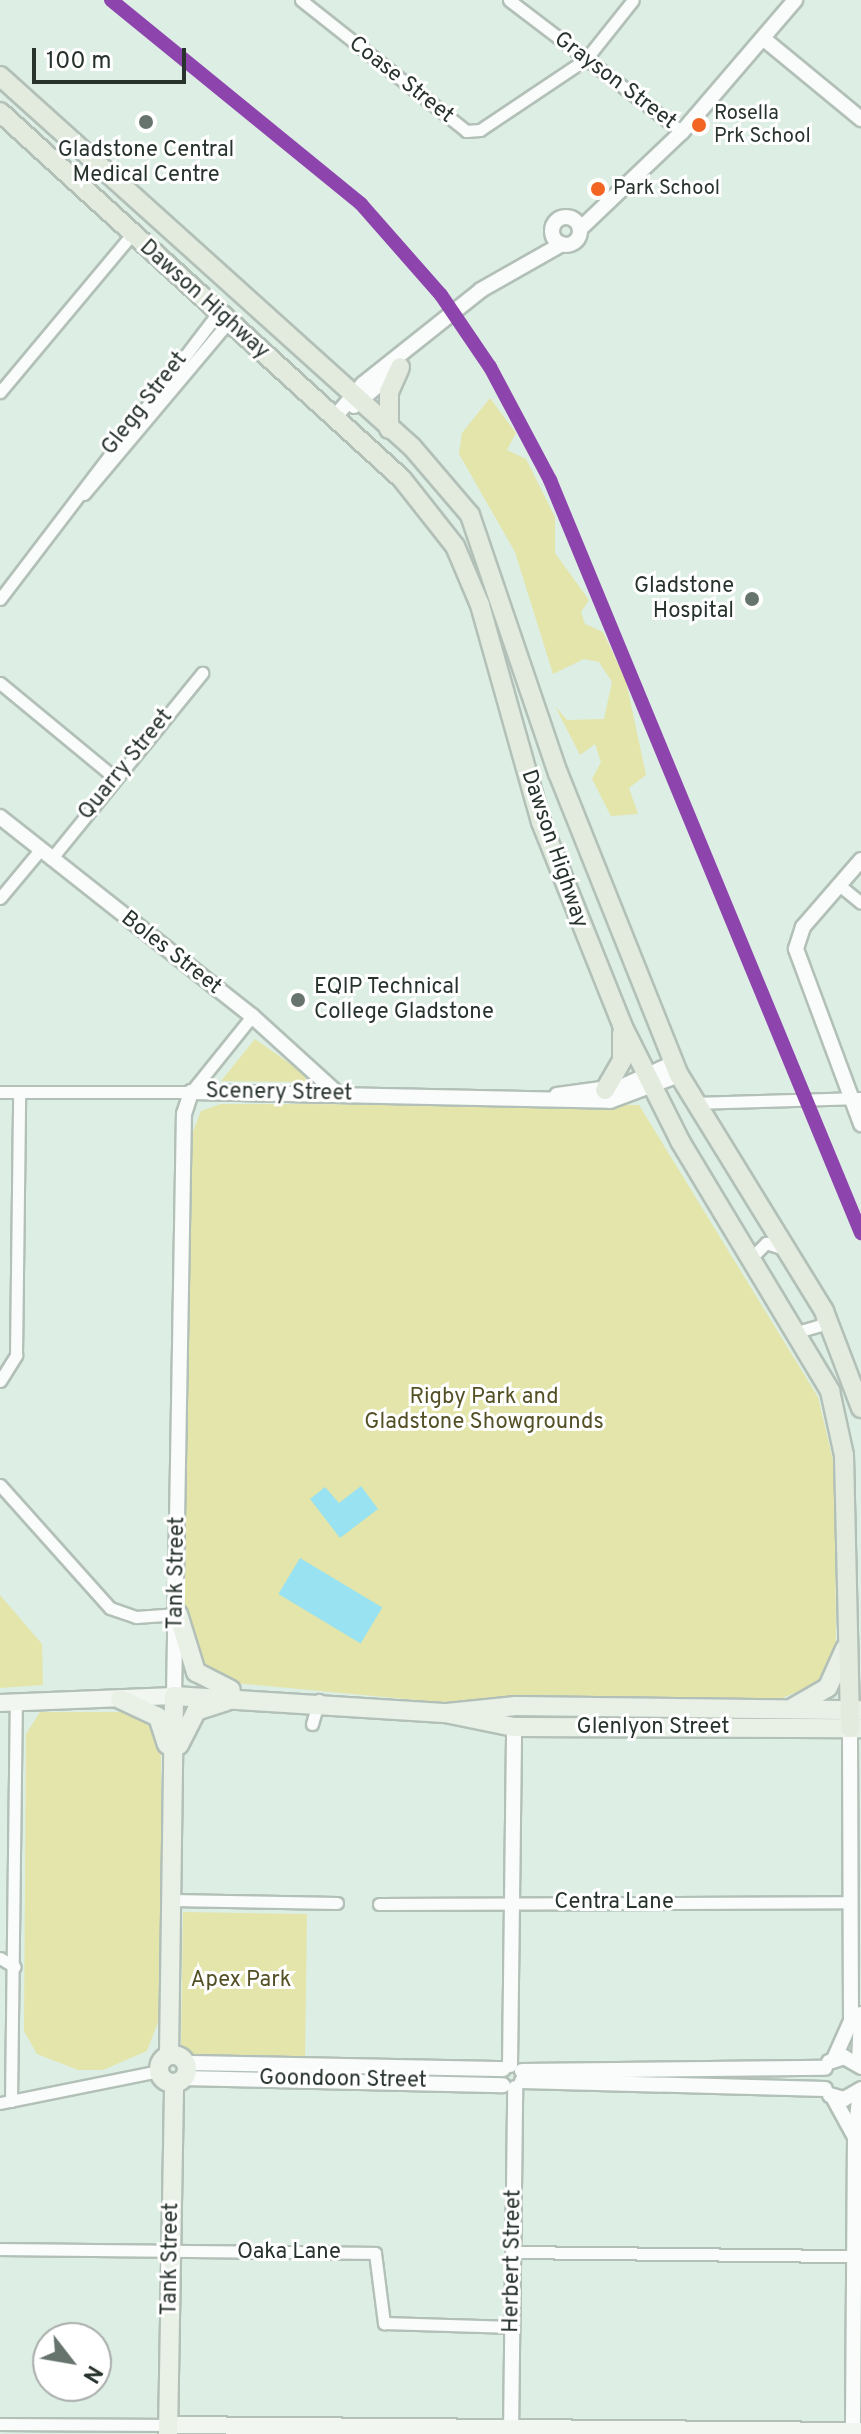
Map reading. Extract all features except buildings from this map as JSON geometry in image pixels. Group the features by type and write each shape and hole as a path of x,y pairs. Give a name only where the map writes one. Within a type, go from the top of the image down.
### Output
{"highway":[{"name":"Dawson Highway","path":"0,76 441,477 481,534 558,773 692,1104 824,1311 861,1408"},
{"name":"Dawson Highway","path":"0,112 422,500 466,567 541,822 622,1025 649,1082 797,1332 839,1420 855,1719"},
{"path":"389,429 389,392 400,367"},
{"path":"605,1090 622,1060 622,1025"}],"main road":[{"path":"178,1614 203,1681 257,1696"},
{"path":"788,1710 836,1678 849,1630"},
{"name":"Tank Street","path":"168,2429 178,2070 172,1900 174,1696"},
{"path":"173,1771 196,1711 257,1696"},
{"name":"Glenlyon Street","path":"8,1703 257,1696 447,1713 514,1727 855,1719"},
{"path":"120,1699 158,1717 173,1771"},
{"name":"Glenlyon Street","path":"447,1713 516,1706 788,1710 855,1719"},
{"path":"158,2071 178,2070"},
{"path":"168,2429 857,2431"}],"street":[{"name":"Coase Street","path":"301,0 466,131 480,130 586,59 633,0"},
{"name":"Grayson Street","path":"509,0 682,132"},
{"path":"557,239 556,222 576,224 610,198 682,132 795,0"},
{"path":"764,39 861,119"},
{"path":"334,418 481,290 557,239 575,242 576,224"},
{"path":"0,392 132,234"},
{"name":"Glegg Street","path":"0,599 78,500 111,471 224,317"},
{"path":"356,398 400,367 434,329"},
{"name":"Quarry Street","path":"0,898 46,854 202,673"},
{"path":"0,683 114,777"},
{"name":"Boles Street","path":"0,817 252,1016 338,1094"},
{"path":"861,860 803,927 797,960 856,1098 861,1124"},
{"path":"839,885 861,903"},
{"path":"191,1092 252,1016"},
{"name":"Scenery Street","path":"0,1092 557,1095 610,1101 677,1069"},
{"name":"Scenery Street","path":"557,1095 649,1082"},
{"path":"0,1381 16,1355 19,1092"},
{"name":"Tank Street","path":"174,1696 178,1614 184,1114 191,1092"},
{"path":"692,1104 856,1098"},
{"path":"752,1257 766,1243 781,1248"},
{"path":"797,1332 822,1325 824,1311"},
{"path":"0,1485 110,1608 136,1617 178,1614"},
{"path":"312,1724 320,1700"},
{"path":"8,1703 15,1967 6,2102 158,2071"},
{"path":"855,1719 850,1902 851,2021 829,2063 829,2093 855,2137"},
{"name":"Herbert Street","path":"510,2430 513,2327 514,1727"},
{"path":"172,1900 337,1903"},
{"name":"Centra Lane","path":"379,1904 850,1902"},
{"path":"0,1958 15,1967"},
{"path":"860,2065 861,2014"},
{"name":"Goondoon Street","path":"512,2077 829,2063 860,2065"},
{"name":"Goondoon Street","path":"178,2070 512,2077 829,2093 860,2090"},
{"path":"857,2431 855,2137 860,2090"},
{"name":"Oaka Lane","path":"0,2249 296,2255 375,2253 384,2323 513,2327"},
{"path":"513,2252 858,2255"},
{"path":"0,2424 168,2429"}],"green space":[{"path":"490,398 516,433 507,450 526,459 555,517 555,553 589,600 581,612 585,624 603,632 626,681 646,775 629,788 638,814 611,816 592,779 601,762 595,744 580,755 555,706 567,720 604,719 612,682 599,662 584,659 553,674 515,552 459,454 462,433"},
{"path":"255,1039 306,1075 305,1082 221,1081"},
{"name":"Rigby Park and Gladstone Showgrounds","path":"221,1104 639,1105 818,1397 835,1469 836,1657 822,1681 780,1699 438,1702 213,1681 184,1639 184,1622 192,1134 201,1111"},
{"path":"0,1595 42,1644 43,1685 0,1688"},
{"path":"40,1712 138,1712 161,1742 161,2014 147,2051 103,2070 78,2070 37,2054 24,2031 26,1734"},
{"name":"Apex Park","path":"183,1912 307,1914 305,2060 196,2056 181,2049"}],"water":[{"path":"361,1486 378,1509 340,1538 310,1499 325,1487 339,1503"},
{"path":"300,1558 382,1607 361,1643 278,1594"}],"transit line":[{"path":"111,0 361,204 441,295 490,367 550,480 861,1233"}],"place":[{"name":"Gladstone Central Medical Centre","path":"146,122"},
{"name":"Rosella Prk School","path":"699,125"},
{"name":"Park School","path":"598,189"},
{"name":"Gladstone Hospital","path":"752,599"},
{"name":"EQIP Technical College Gladstone","path":"298,1000"}]}
